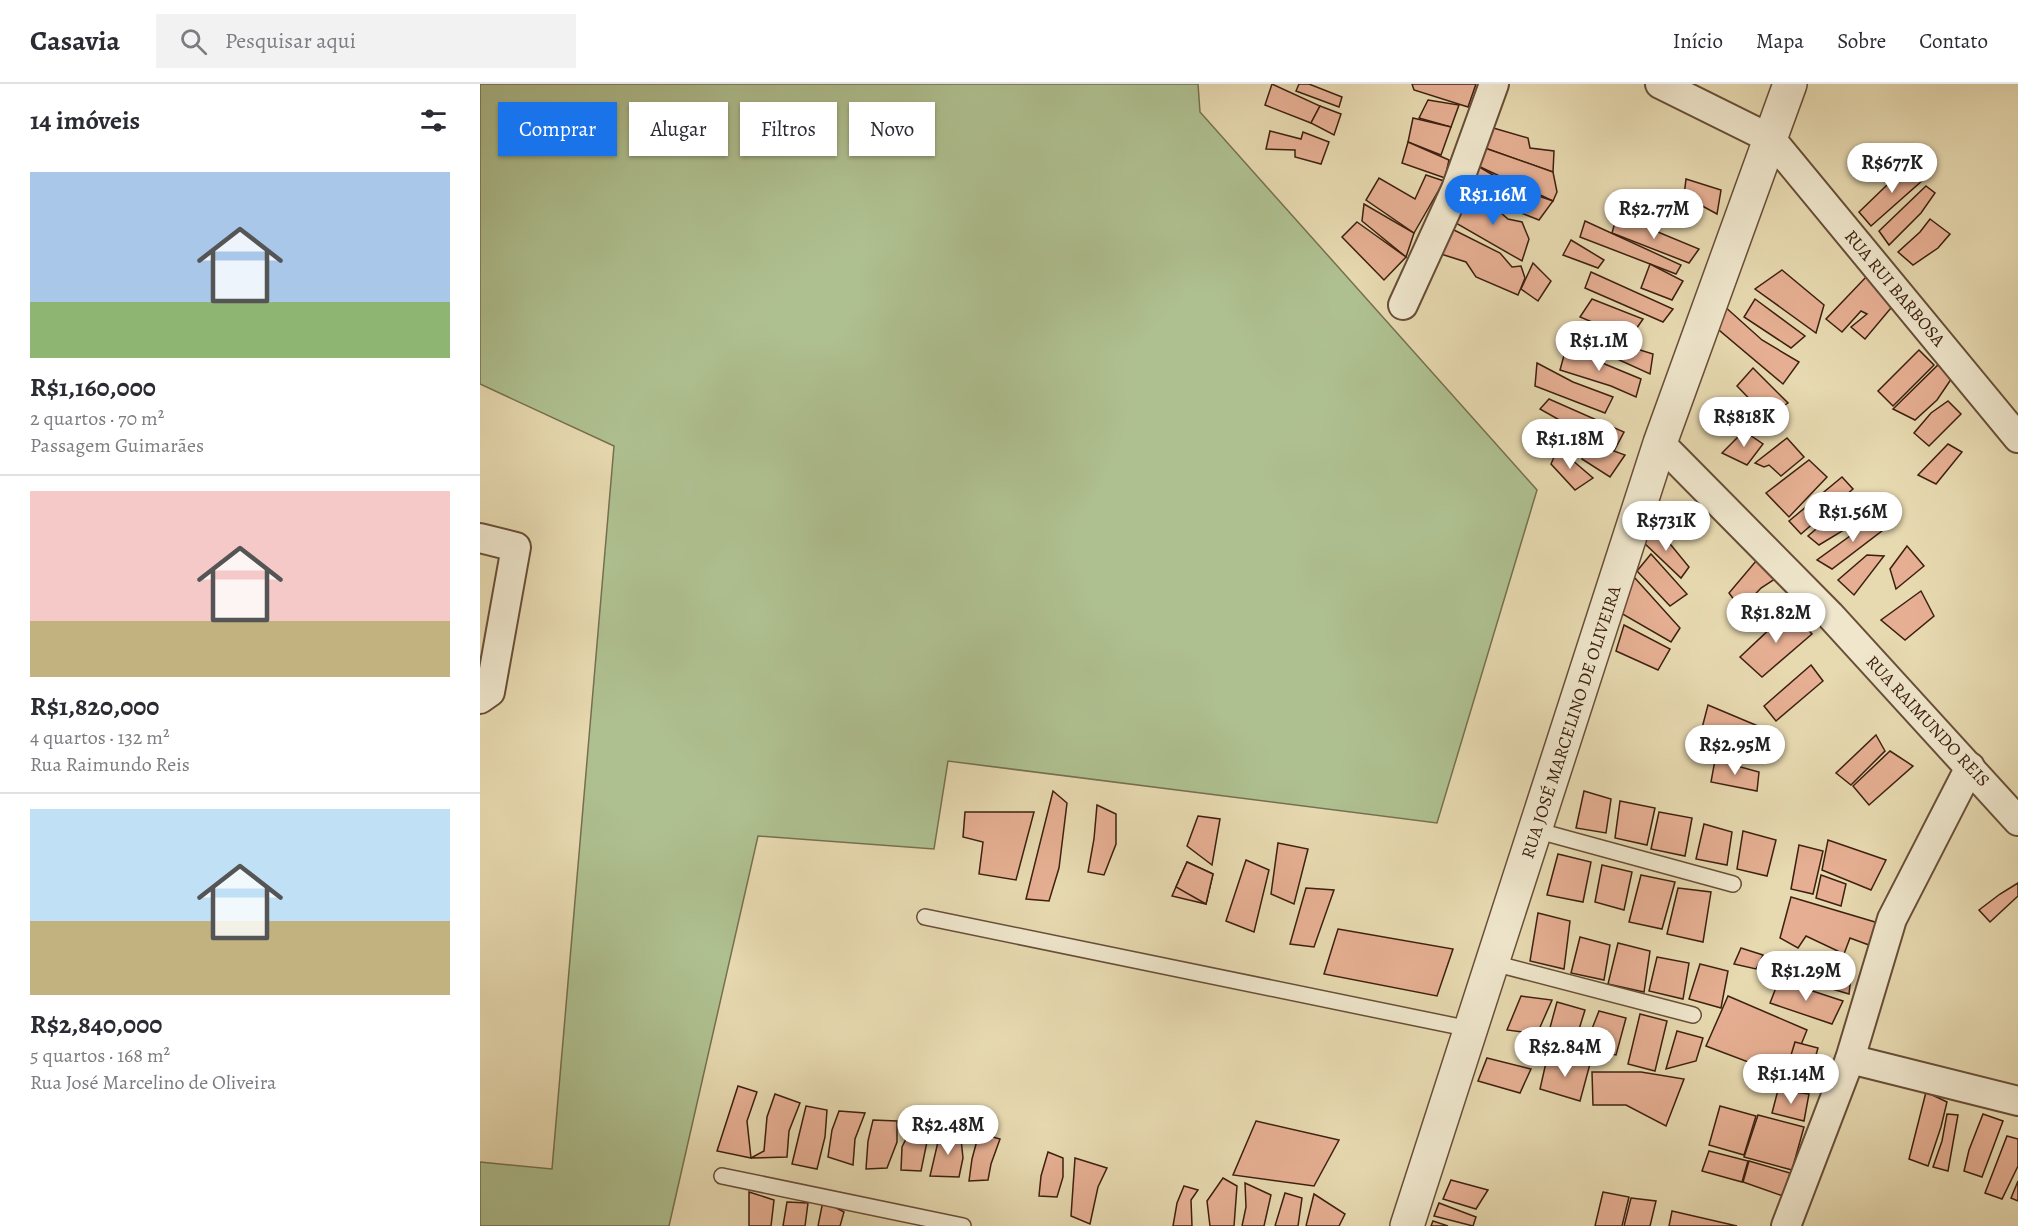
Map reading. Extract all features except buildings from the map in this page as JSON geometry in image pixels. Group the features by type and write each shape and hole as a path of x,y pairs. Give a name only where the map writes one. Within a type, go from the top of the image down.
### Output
{"street":[{"path":"1403,304 1456,189 1494,84"},
{"path":"1660,84 1771,139"},
{"name":"RUA JOSÉ MARCELINO DE OLIVEIRA","path":"1407,1226 1660,443 1790,84"},
{"name":"RUA RUI BARBOSA","path":"1771,139 2018,438"},
{"name":"RUA RAIMUNDO REIS","path":"1660,443 1830,615 2018,821"},
{"path":"480,538 516,547 490,692 480,699"},
{"path":"1786,1226 1850,1059 1892,919 1970,767"},
{"path":"1850,1059 2018,1101"}],"lane":[{"path":"1536,830 1733,884"},
{"path":"925,917 1470,1029"},
{"path":"1493,963 1693,1015"},
{"path":"722,1176 963,1226"}],"green space":[{"path":"480,84 1198,84 1200,112 1537,490 1437,823 948,761 934,849 758,836 669,1226 480,1226 480,1162 552,1169 614,446 480,384"}]}
